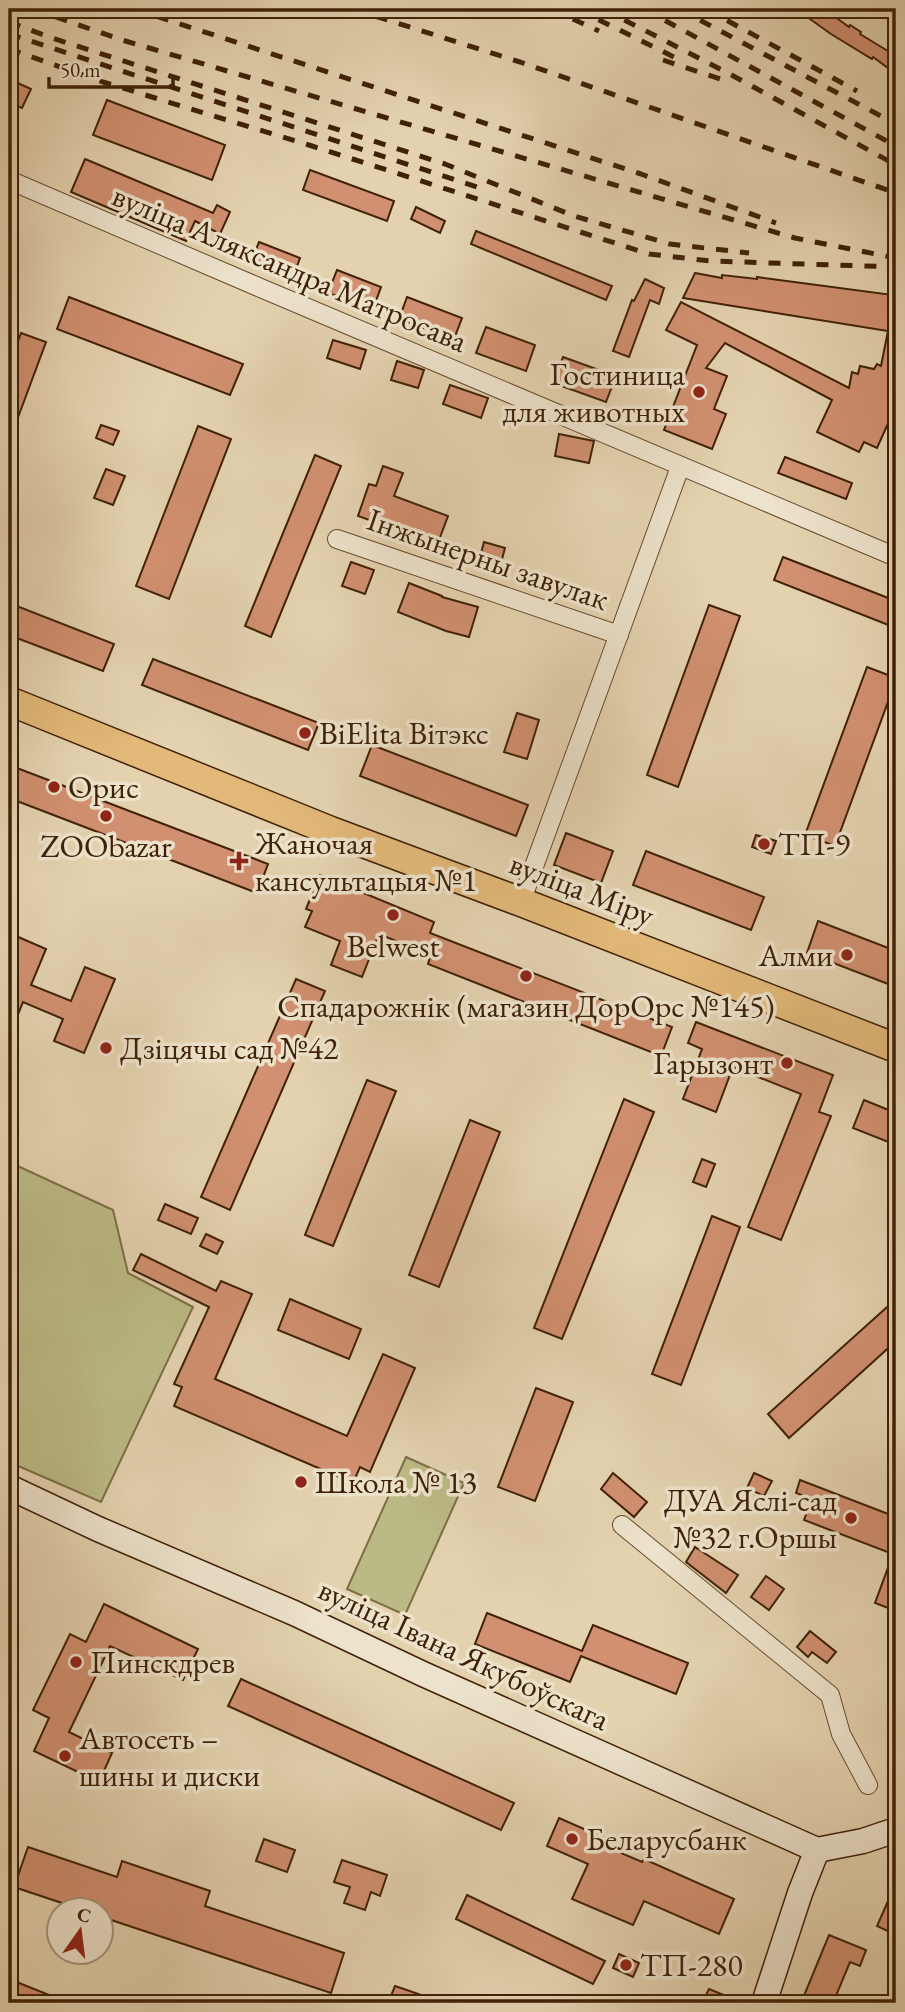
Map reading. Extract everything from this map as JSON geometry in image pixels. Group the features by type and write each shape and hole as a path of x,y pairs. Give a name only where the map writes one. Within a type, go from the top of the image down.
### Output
{"main road":[{"name":"вуліца Міру","path":"9,701 331,831 522,902 896,1048"}],"street":[{"name":"вуліца Аляксандра Матросава","path":"9,180 896,557"},
{"path":"522,902 680,467"},
{"name":"Інжынерны завулак","path":"337,539 619,635"},
{"name":"вуліца Івана Якубоўскага","path":"9,1487 817,1850"},
{"path":"622,1525 830,1695 841,1734 868,1785"},
{"path":"764,2003 817,1850 863,1841 896,1830"}],"shaded area":[{"path":"9,1162 113,1210 128,1273 193,1307 101,1502 9,1462"},
{"path":"406,1457 464,1483 405,1615 347,1589"}],"building":[{"path":"796,9 829,9 827,11 849,27 850,25 896,56 896,74 873,57 872,59 831,34"},
{"path":"9,79 31,89 22,108 9,103"},
{"path":"107,100 225,145 212,180 93,135"},
{"path":"85,159 213,213 217,205 230,212 220,234 195,221 186,241 71,192"},
{"path":"310,170 394,201 387,221 303,190"},
{"path":"416,207 445,221 440,233 411,219"},
{"path":"476,231 612,286 606,300 471,244"},
{"path":"259,242 300,258 293,277 252,260"},
{"path":"337,270 381,287 373,309 328,293"},
{"path":"695,273 722,278 722,275 757,277 893,295 889,318 896,319 896,406 877,448 864,442 859,452 817,432 832,400 725,343 706,368 727,376 714,409 726,414 712,449 664,430 697,345 666,330 681,302 849,388 852,372 858,374 860,366 874,369 877,364 881,366 888,331 683,298"},
{"path":"645,279 664,288 659,304 650,300 629,357 613,351 632,300 634,301"},
{"path":"69,297 243,364 230,395 57,329"},
{"path":"407,297 462,318 454,339 399,319"},
{"path":"486,327 535,345 526,371 476,353"},
{"path":"21,333 46,342 10,439 9,366"},
{"path":"333,340 366,350 360,369 327,358"},
{"path":"563,357 616,376 606,402 553,383"},
{"path":"397,361 424,370 418,388 391,380"},
{"path":"450,385 488,398 481,418 443,404"},
{"path":"101,425 119,431 113,445 96,438"},
{"path":"198,426 231,439 169,599 136,586"},
{"path":"559,434 594,441 589,463 555,456"},
{"path":"315,455 341,466 271,637 245,626"},
{"path":"785,457 852,483 846,499 778,473"},
{"path":"383,466 403,473 394,496 448,516 439,540 384,520 383,525 358,516 369,484 376,486"},
{"path":"106,469 125,476 113,505 94,498"},
{"path":"484,542 505,548 501,563 480,557"},
{"path":"783,557 896,601 896,628 774,580"},
{"path":"351,562 374,570 365,594 342,586"},
{"path":"409,583 442,597 478,607 469,637 398,612"},
{"path":"9,603 114,644 103,671 9,635"},
{"path":"709,605 740,616 678,787 647,775"},
{"path":"153,659 319,723 308,750 142,685"},
{"path":"867,667 896,680 835,846 805,835"},
{"path":"517,713 539,720 527,759 504,752"},
{"path":"372,745 528,805 516,836 360,776"},
{"path":"9,765 268,864 257,893 9,798"},
{"path":"566,833 613,851 601,883 554,865"},
{"name":"ТП-9","path":"756,835 776,841 771,854 752,847"},
{"path":"646,851 764,897 751,930 633,885"},
{"path":"320,875 434,922 430,933 672,1027 661,1056 428,964 431,955 379,934 362,977 331,965 340,941 305,927 312,911 306,909"},
{"path":"818,921 896,951 896,987 807,953"},
{"path":"16,936 46,949 31,985 71,1001 85,967 115,979 84,1053 54,1041 63,1019 23,1002 9,1037 9,954"},
{"path":"296,979 325,991 230,1210 201,1197"},
{"path":"696,1022 833,1075 819,1112 831,1116 781,1240 748,1227 801,1094 733,1067 716,1112 683,1099 702,1049 688,1043"},
{"path":"367,1080 396,1091 333,1246 305,1235"},
{"path":"624,1099 654,1112 562,1339 534,1328"},
{"path":"864,1100 896,1113 896,1145 853,1128"},
{"path":"470,1120 500,1132 439,1287 409,1275"},
{"path":"702,1159 715,1164 706,1187 693,1182"},
{"path":"165,1204 198,1218 191,1234 158,1220"},
{"path":"712,1216 740,1227 681,1385 652,1374"},
{"path":"206,1234 223,1242 217,1254 200,1246"},
{"path":"141,1254 216,1291 221,1281 252,1294 215,1379 347,1436 383,1354 415,1368 370,1472 360,1467 353,1483 174,1406 182,1387 174,1384 209,1307 133,1270"},
{"path":"290,1299 361,1329 349,1359 278,1330"},
{"path":"896,1299 896,1341 789,1438 768,1414"},
{"path":"536,1388 573,1402 535,1501 498,1487"},
{"path":"613,1473 647,1502 634,1517 601,1489"},
{"path":"754,1473 772,1481 764,1496 747,1488"},
{"name":"ДУА Яслі-сад №32 г.Оршы","path":"800,1480 896,1517 896,1611 875,1603 893,1554 804,1520 812,1499 796,1493"},
{"path":"695,1547 738,1575 726,1593 686,1562"},
{"path":"766,1576 784,1589 769,1610 751,1597"},
{"path":"104,1604 198,1649 183,1680 110,1646 69,1732 112,1753 99,1782 34,1751 49,1718 33,1710 70,1634 86,1642"},
{"path":"487,1613 582,1651 593,1625 688,1663 676,1694 581,1656 570,1682 475,1644"},
{"path":"810,1631 836,1652 827,1663 812,1652 808,1657 797,1647"},
{"path":"241,1679 514,1803 501,1830 228,1706"},
{"path":"559,1818 609,1840 607,1847 642,1862 644,1859 734,1899 719,1934 644,1901 633,1925 572,1899 588,1864 547,1846"},
{"path":"264,1839 295,1850 287,1872 256,1861"},
{"path":"28,1847 117,1877 122,1861 210,1891 205,1906 344,1953 331,1993 116,1922 116,1896 46,1898 14,1887"},
{"path":"342,1860 387,1875 380,1896 371,1892 365,1910 344,1903 350,1887 334,1882"},
{"path":"896,1883 896,1935 877,1926"},
{"path":"467,1895 605,1961 593,1984 456,1919"},
{"path":"829,1935 866,1950 860,1966 850,1962 833,2003 801,2003"},
{"name":"ТП-280","path":"619,1954 639,1963 633,1977 613,1968"},
{"path":"9,1979 69,2003 9,2003"},
{"path":"395,1986 439,2001 388,2003"},
{"path":"709,1989 743,2003 702,2003"}],"railway":[{"path":"33,9 122,40 795,238 896,258"},
{"path":"134,9 641,174 776,223"},
{"path":"353,9 520,62 896,193"},
{"path":"551,9 599,31"},
{"path":"577,9 674,57"},
{"path":"603,9 728,73 896,165"},
{"path":"644,9 896,146"},
{"path":"679,9 896,124"},
{"path":"706,9 857,91"},
{"path":"9,22 445,164 574,216 670,244 749,253"},
{"path":"9,34 477,187"},
{"path":"9,49 103,82 649,254 710,261 896,267"},
{"path":"663,60 720,79"}],"place":[{"name":"Гостиница для животных","path":"699,392"},
{"name":"ВiElita Вітэкс","path":"305,733"},
{"name":"Орис","path":"54,787"},
{"name":"ZOObazar","path":"106,816"},
{"name":"ТП-9","path":"764,844"},
{"name":"Жаночая кансультацыя №1","path":"239,861"},
{"name":"Belwest","path":"393,915"},
{"name":"Алми","path":"847,955"},
{"name":"Спадарожнік (магазин ДорОрс №145)","path":"526,976"},
{"name":"Дзіцячы сад №42","path":"106,1048"},
{"name":"Гарызонт","path":"787,1063"},
{"name":"Школа № 13","path":"301,1482"},
{"name":"ДУА Яслі-сад №32 г.Оршы","path":"851,1518"},
{"name":"Пинскдрев","path":"76,1662"},
{"name":"Автосеть – шины и диски","path":"65,1756"},
{"name":"Беларусбанк","path":"572,1839"},
{"name":"ТП-280","path":"626,1965"}]}
